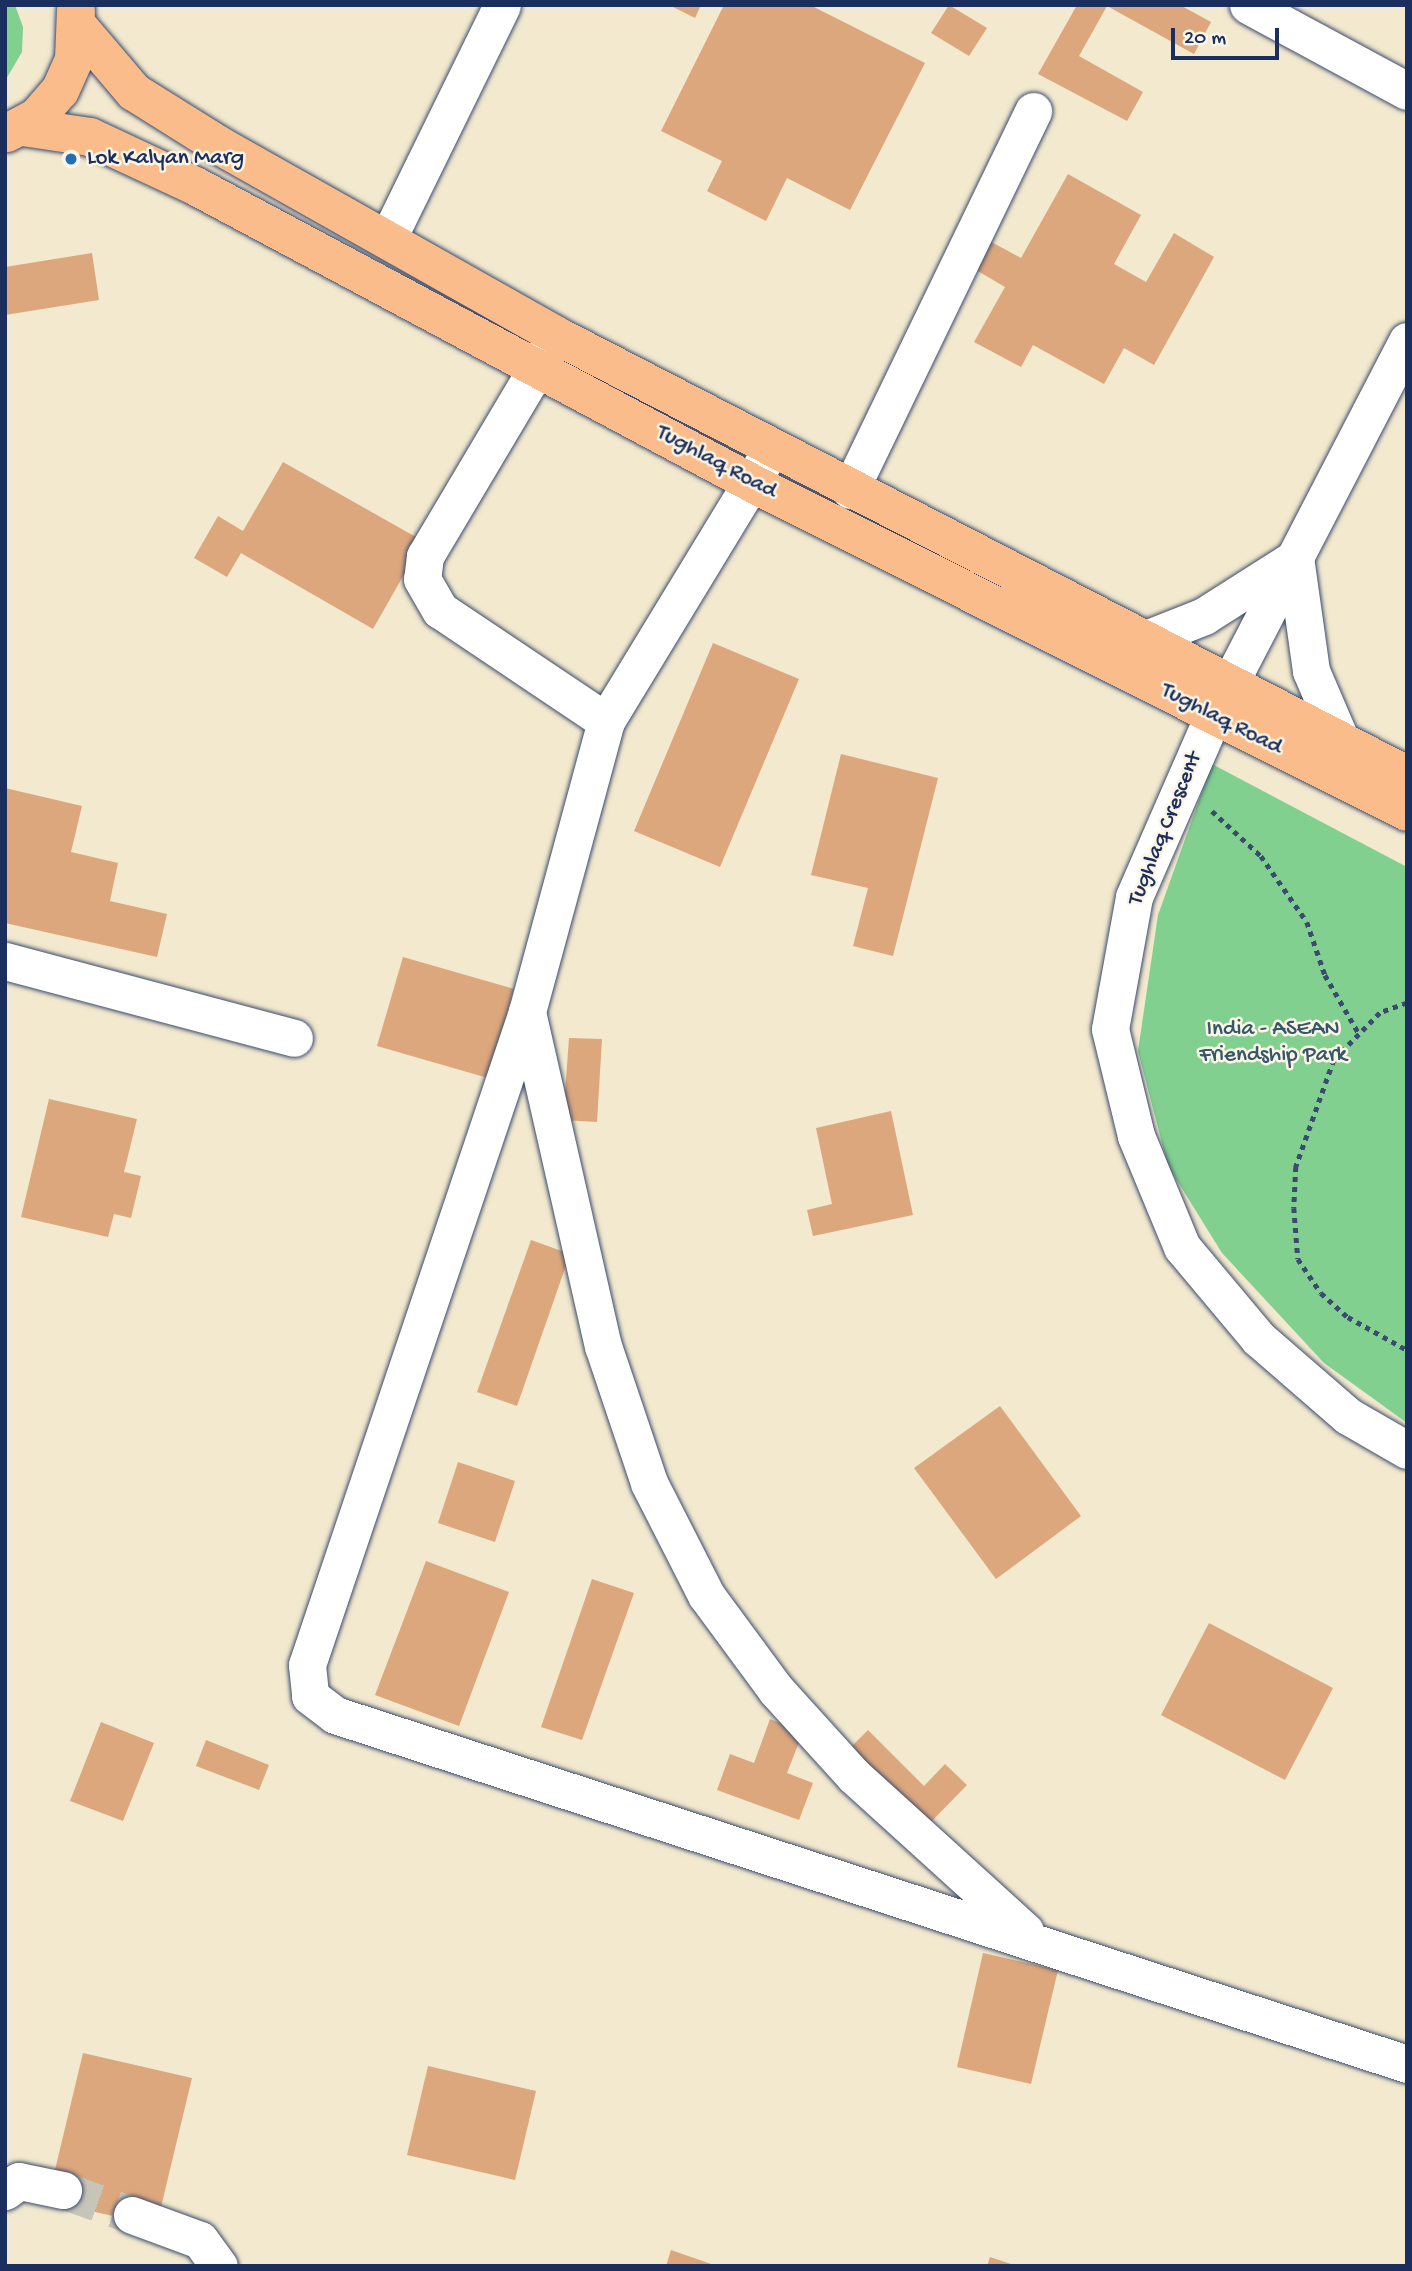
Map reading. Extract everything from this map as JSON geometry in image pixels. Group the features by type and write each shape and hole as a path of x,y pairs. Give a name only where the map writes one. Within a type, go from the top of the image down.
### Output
{"main road":[{"name":"Tughlaq Road","path":"77,16 134,92 557,336 1141,641 1222,702 1341,741 1407,775"},
{"path":"14,130 60,92 74,60 77,16"},
{"name":"Tughlaq Road","path":"14,130 90,137 126,153 750,482 1222,702 1407,812"}],"street":[{"path":"388,238 502,5"},
{"path":"1248,5 1407,91"},
{"path":"850,490 1033,111"},
{"path":"557,336 534,366 425,556 422,579 440,610 606,720"},
{"name":"Tughlaq Crescent","path":"1407,341 1222,702 1134,897 1110,1028 1136,1136 1182,1247 1258,1338 1348,1416 1407,1450"},
{"path":"772,448 606,720 527,1012 307,1665 310,1696 335,1715 1034,1939 1407,2064"},
{"path":"1141,641 1204,616 1295,557 1311,671 1341,741"},
{"path":"5,961 294,1038"},
{"path":"527,1012 603,1346 649,1483 706,1595 776,1690 854,1776 1034,1939"},
{"path":"5,2191 19,2181 63,2190"},
{"path":"132,2215 200,2240 219,2266"}],"path":[{"path":"1183,785 1261,856 1292,900 1358,1032"},
{"path":"1407,1003 1380,1013 1358,1032 1334,1060 1296,1167 1298,1259 1348,1317 1407,1350"}],"green space":[{"path":"5,5 15,5 23,27 22,52 5,81"},
{"name":"India - ASEAN Friendship Park","path":"1212,764 1407,867 1407,1423 1324,1363 1222,1253 1168,1166 1138,1051 1158,915"}],"building":[{"path":"669,5 701,5 695,18"},
{"path":"724,5 810,5 925,63 850,210 787,178 766,221 707,191 722,161 661,131"},
{"path":"949,5 987,28 969,56 931,33"},
{"path":"1077,5 1180,5 1211,22 1194,54 1107,6 1079,56 1143,92 1127,121 1038,74"},
{"path":"1068,174 1141,215 1114,264 1146,282 1174,233 1214,257 1154,365 1124,348 1104,384 1033,345 1021,367 974,342 1005,287 971,267 986,239 1021,258"},
{"path":"92,253 99,300 5,315 5,267"},
{"path":"283,462 423,541 373,629 241,553 227,577 194,558 218,516 243,531"},
{"path":"713,643 799,679 720,867 634,831"},
{"path":"841,754 938,778 893,956 853,946 868,888 811,875"},
{"path":"5,788 82,806 71,852 118,863 110,901 167,914 157,957 5,923"},
{"path":"403,957 514,989 488,1078 377,1046"},
{"path":"569,1038 602,1039 597,1122 563,1120"},
{"path":"49,1099 137,1119 124,1172 141,1176 131,1218 114,1214 108,1237 21,1217"},
{"path":"891,1111 913,1215 813,1236 807,1210 832,1204 816,1128"},
{"path":"531,1240 570,1254 517,1406 477,1392"},
{"path":"1000,1406 1081,1516 996,1579 914,1468"},
{"path":"458,1462 515,1481 495,1542 438,1523"},
{"path":"426,1561 509,1592 459,1726 375,1695"},
{"path":"592,1579 634,1593 582,1740 541,1727"},
{"path":"1209,1623 1333,1688 1285,1780 1161,1715"},
{"path":"770,1719 803,1732 787,1773 813,1783 799,1820 717,1790 730,1754 754,1763"},
{"path":"101,1722 154,1743 123,1821 70,1801"},
{"path":"868,1730 924,1786 945,1764 967,1785 928,1825 850,1748"},
{"path":"206,1740 269,1765 259,1790 196,1766"},
{"path":"983,1953 1058,1970 1031,2084 957,2067"},
{"path":"83,2053 192,2078 161,2207 123,2199 118,2217 72,2207 79,2179 54,2174"},
{"path":"428,2066 536,2091 515,2180 407,2155"},
{"path":"671,2250 714,2265 714,2266 666,2266"},
{"path":"990,2257 1014,2265 1014,2266 987,2266"}],"tunnel":[{"path":"63,2190 132,2215"}],"place":[{"name":"Lok Kalyan Marg","path":"71,159"}]}
